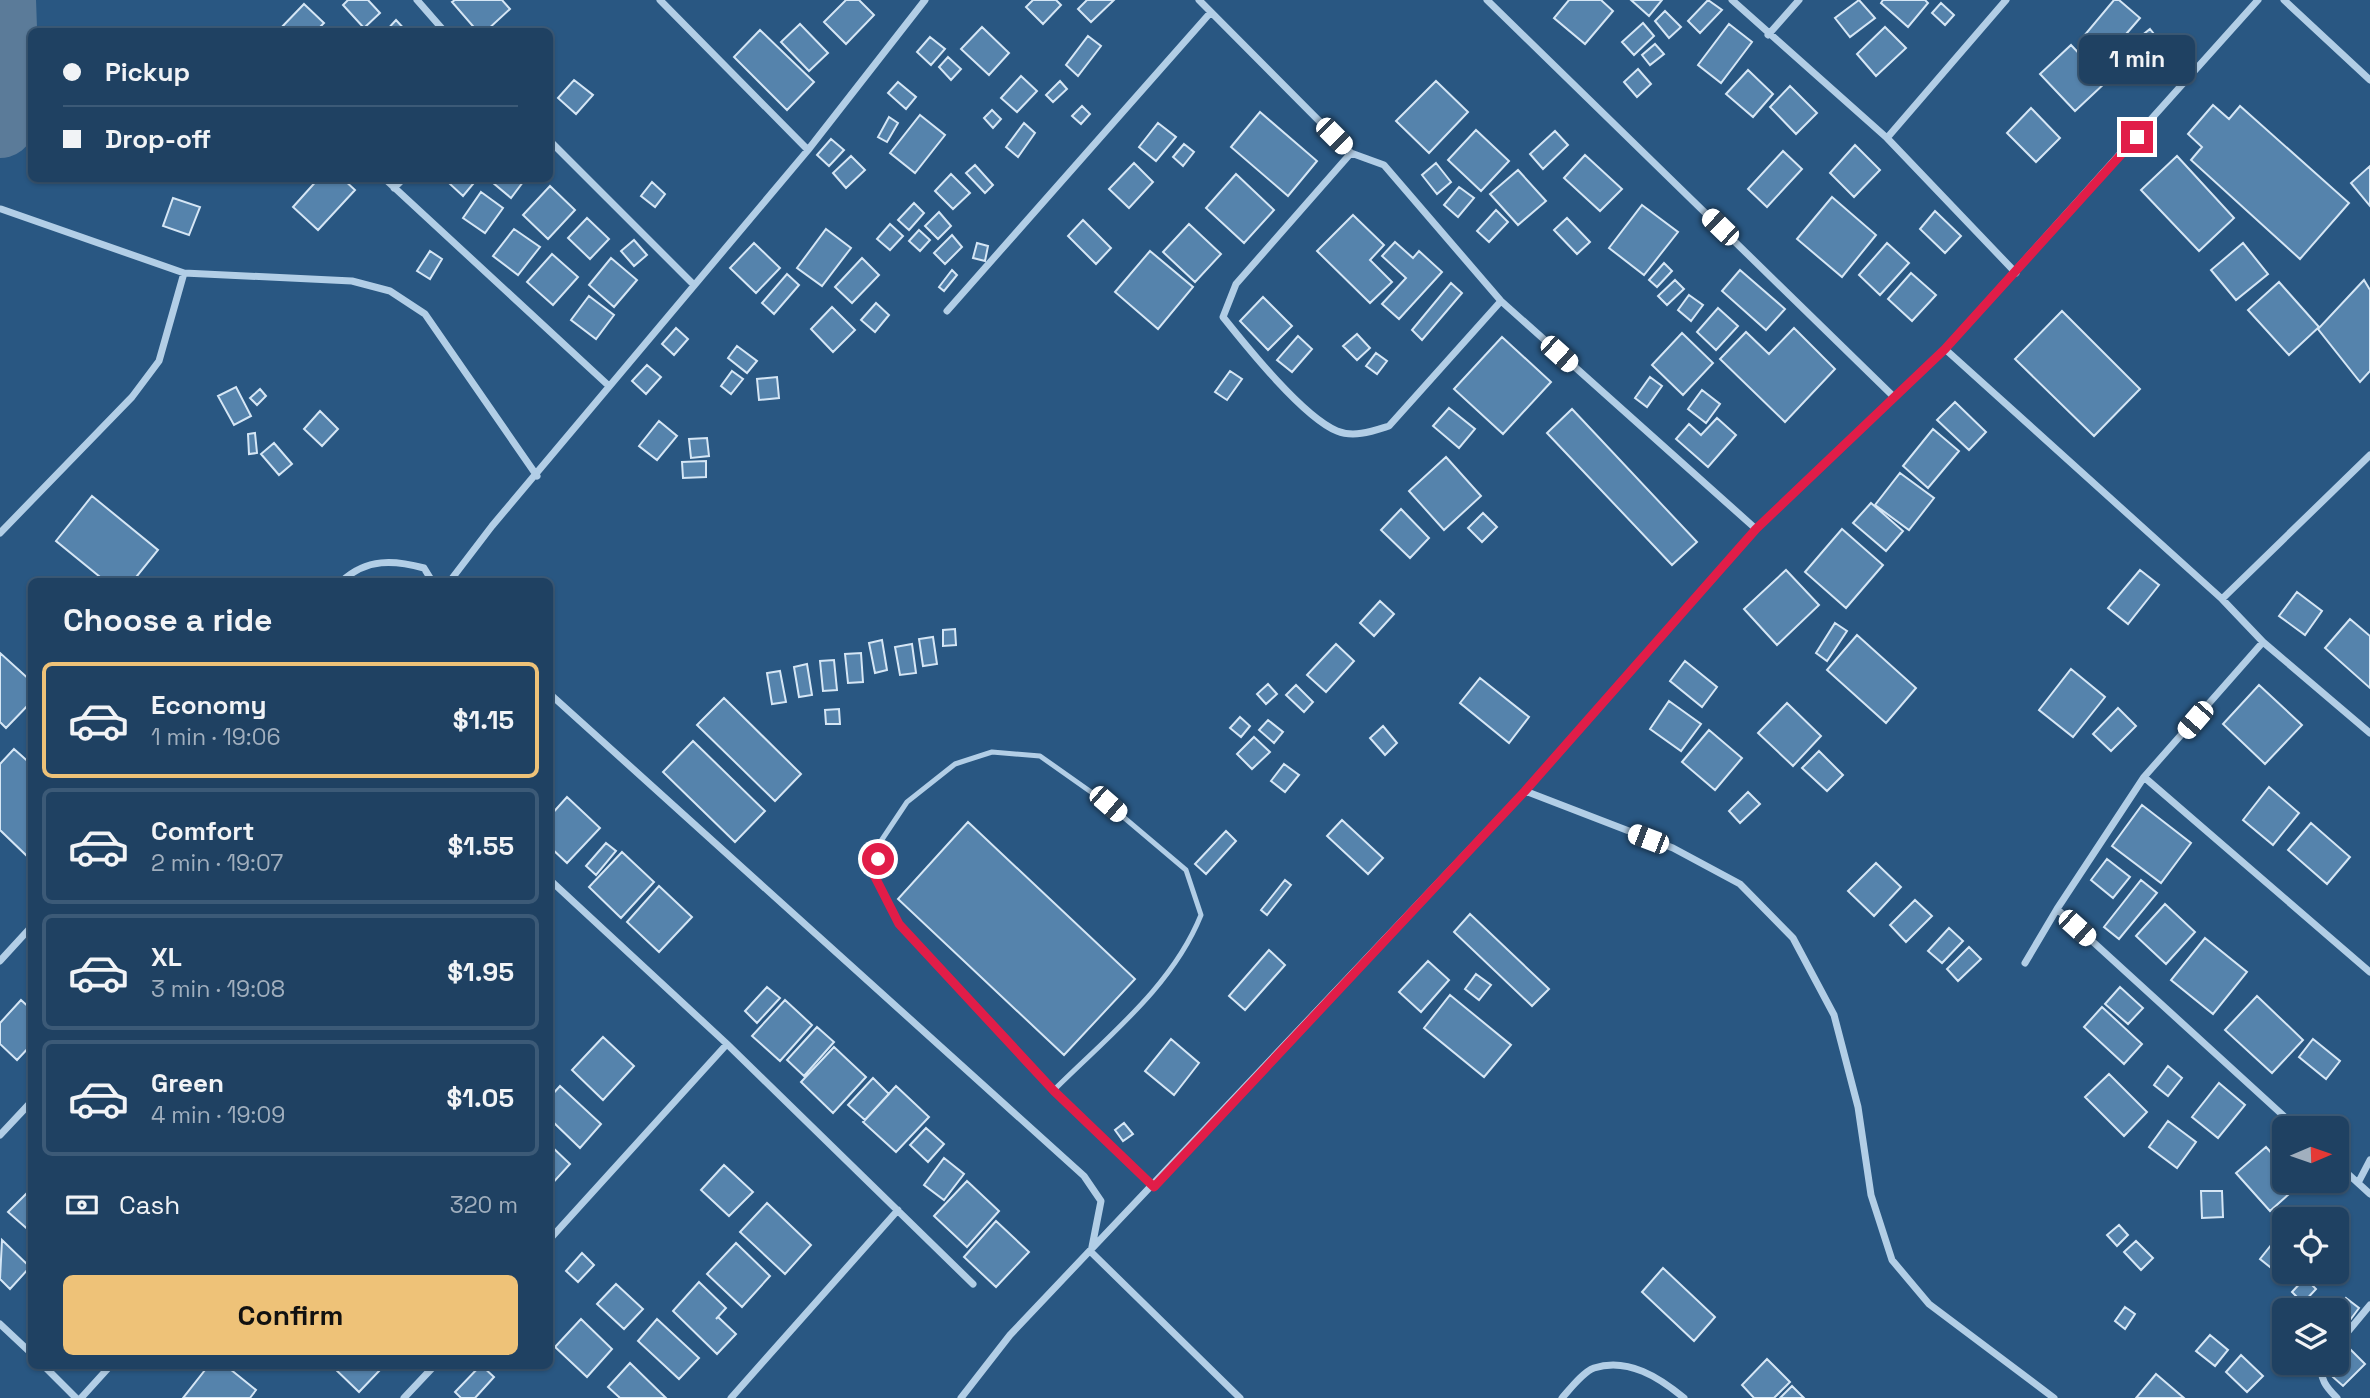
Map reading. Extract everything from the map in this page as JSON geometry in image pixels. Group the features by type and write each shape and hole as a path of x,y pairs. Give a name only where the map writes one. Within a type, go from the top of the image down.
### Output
{"street":[{"path":"417,0 442,28"},
{"path":"660,0 808,150"},
{"path":"452,578 609,386 808,150 925,0"},
{"path":"1199,0 1351,153 1384,165 1500,301 1756,529"},
{"path":"1487,0 1894,397"},
{"path":"1732,0 1768,35 1887,138 2016,273"},
{"path":"1768,35 1799,0"},
{"path":"1887,138 2006,0"},
{"path":"961,1398 1010,1335 1154,1187 1525,791 1756,529 1945,349 2016,273 2258,0"},
{"path":"2284,0 2370,80"},
{"path":"947,311 1211,12"},
{"path":"553,144 694,285"},
{"path":"1351,153 1236,284 1223,317 1254,354 1313,415 1337,432 1365,434 1389,426 1500,301"},
{"path":"388,182 609,386"},
{"path":"394,188 400,182"},
{"path":"1,209 184,273 352,281 390,290 425,314 537,476"},
{"path":"0,533 132,397 159,361 184,273"},
{"path":"1945,349 2222,599 2263,642 2370,733"},
{"path":"2222,599 2370,455"},
{"path":"347,578 368,565 393,560 424,568 430,578"},
{"path":"2025,963 2057,909 2144,777 2263,642"},
{"path":"553,697 1084,1176 1101,1201 1091,1252"},
{"path":"2144,777 2370,972"},
{"path":"1525,791 1673,848 1740,884 1793,938 1834,1015 1858,1107 1871,1195 1892,1261 1929,1304 2054,1398"},
{"path":"553,886 727,1044 973,1284"},
{"path":"2057,909 2284,1116"},
{"path":"0,961 28,930"},
{"path":"553,1236 727,1044"},
{"path":"0,1135 28,1105"},
{"path":"2358,1183 2370,1160"},
{"path":"2349,1175 2370,1194"},
{"path":"731,1398 898,1210"},
{"path":"1091,1252 1240,1398"},
{"path":"2349,1330 2370,1305"},
{"path":"0,1324 28,1350"},
{"path":"1562,1398 1593,1369 1622,1366 1658,1377 1684,1398"},
{"path":"47,1369 78,1398 107,1369"},
{"path":"404,1398 431,1369"},
{"path":"2322,1375 2326,1387 2337,1398"}],"lane":[{"path":"1054,1091 1166,978 1188,947 1201,915 1186,870 1108,804 1040,756 992,752 955,764 907,802 881,841 875,877 899,924 1054,1091 1154,1187"}],"building":[{"path":"348,0 368,0 380,13 364,28 343,5"},
{"path":"502,0 510,9 489,28 475,28 452,2"},
{"path":"846,0 859,0 874,15 846,44 824,22"},
{"path":"1033,0 1056,0 1061,5 1043,24 1026,7"},
{"path":"1087,0 1114,0 1091,22 1078,9"},
{"path":"1569,0 1601,0 1613,11 1585,44 1554,18"},
{"path":"1631,0 1662,0 1649,16"},
{"path":"1708,0 1722,10 1700,33 1688,21"},
{"path":"1859,0 1875,18 1850,37 1835,18"},
{"path":"1883,0 1925,0 1928,3 1908,27 1881,3"},
{"path":"2114,0 2119,0 2140,18 2107,56 2083,37"},
{"path":"1941,3 1954,15 1945,25 1932,13"},
{"path":"304,4 324,23 319,28 281,28"},
{"path":"1665,11 1681,27 1669,38 1655,21"},
{"path":"396,20 403,28 389,28"},
{"path":"1643,23 1654,36 1634,55 1622,42"},
{"path":"800,24 828,53 809,71 781,42"},
{"path":"1729,24 1752,42 1721,83 1698,65"},
{"path":"982,27 1009,53 989,75 961,49"},
{"path":"1885,27 1906,48 1876,76 1857,54"},
{"path":"2150,29 2166,49 2149,61 2135,41"},
{"path":"760,30 814,82 787,110 734,57"},
{"path":"1088,36 1101,46 1078,76 1066,65"},
{"path":"930,37 945,49 931,65 917,52"},
{"path":"1655,44 1664,54 1650,65 1642,55"},
{"path":"2071,45 2106,82 2075,111 2040,74"},
{"path":"948,57 961,69 951,80 939,67"},
{"path":"1638,69 1651,84 1637,97 1624,82"},
{"path":"1748,70 1773,94 1753,117 1726,94"},
{"path":"1021,76 1037,91 1017,112 1001,98"},
{"path":"574,80 593,95 576,114 558,98"},
{"path":"1060,81 1067,89 1053,102 1046,95"},
{"path":"1436,81 1468,112 1429,153 1396,121"},
{"path":"898,82 916,97 906,109 888,93"},
{"path":"1790,86 1817,113 1796,134 1770,107"},
{"path":"2213,105 2229,119 2240,106 2349,203 2300,259 2191,160 2202,147 2188,134"},
{"path":"1082,106 1090,114 1081,124 1072,116"},
{"path":"2031,108 2060,138 2036,162 2007,133"},
{"path":"992,110 1001,119 993,128 984,118"},
{"path":"1260,112 1317,161 1288,196 1231,147"},
{"path":"920,115 945,135 915,173 890,153"},
{"path":"889,117 898,123 887,142 878,137"},
{"path":"1024,123 1035,133 1018,157 1006,147"},
{"path":"1158,123 1176,137 1156,161 1139,147"},
{"path":"1476,130 1509,161 1481,191 1448,160"},
{"path":"1555,131 1568,145 1543,169 1530,154"},
{"path":"831,139 844,150 829,166 817,155"},
{"path":"1184,144 1194,152 1183,166 1173,157"},
{"path":"1855,145 1880,170 1854,197 1830,173"},
{"path":"1783,151 1802,169 1767,207 1748,189"},
{"path":"1585,155 1622,189 1600,211 1564,178"},
{"path":"851,156 865,170 846,188 833,173"},
{"path":"2177,156 2234,218 2199,251 2141,190"},
{"path":"1134,163 1153,182 1129,208 1109,189"},
{"path":"1436,163 1451,182 1437,194 1422,175"},
{"path":"975,165 993,185 985,193 966,173"},
{"path":"2370,166 2370,206 2351,183"},
{"path":"1518,170 1546,201 1518,225 1490,194"},
{"path":"951,174 970,193 953,209 935,191"},
{"path":"1236,174 1274,210 1244,243 1206,208"},
{"path":"315,182 346,182 355,190 318,230 293,207"},
{"path":"452,182 475,182 463,196 450,184"},
{"path":"492,182 523,182 511,198"},
{"path":"652,182 665,194 655,207 641,196"},
{"path":"550,186 575,210 548,239 523,215"},
{"path":"1459,187 1474,198 1458,217 1444,205"},
{"path":"481,192 503,208 485,233 463,218"},
{"path":"1832,197 1876,235 1842,277 1797,239"},
{"path":"173,198 200,207 189,235 163,226"},
{"path":"914,203 924,213 909,230 898,220"},
{"path":"1642,205 1678,232 1644,275 1609,248"},
{"path":"1496,210 1508,222 1489,242 1477,231"},
{"path":"1935,211 1961,236 1945,253 1920,229"},
{"path":"939,212 951,226 938,239 925,226"},
{"path":"1353,215 1384,245 1370,260 1392,282 1370,303 1317,251"},
{"path":"587,218 609,239 590,259 568,238"},
{"path":"1567,218 1590,242 1577,254 1554,230"},
{"path":"1083,220 1111,248 1096,264 1068,236"},
{"path":"890,224 903,236 890,250 877,239"},
{"path":"1189,224 1221,254 1195,282 1163,252"},
{"path":"514,229 540,247 518,275 493,256"},
{"path":"826,229 851,248 822,286 797,268"},
{"path":"919,230 930,240 920,251 909,241"},
{"path":"952,235 962,247 945,264 934,253"},
{"path":"634,240 647,255 634,266 621,251"},
{"path":"1395,242 1413,258 1419,251 1442,272 1399,319 1382,304 1406,278 1382,256"},
{"path":"754,243 780,268 756,293 730,268"},
{"path":"977,243 988,246 985,261 973,258"},
{"path":"1887,243 1909,263 1880,295 1859,275"},
{"path":"2243,243 2268,274 2236,300 2211,270"},
{"path":"430,251 442,259 430,279 417,271"},
{"path":"1150,251 1193,287 1158,329 1115,292"},
{"path":"552,254 578,277 553,305 527,282"},
{"path":"611,258 637,280 614,307 589,285"},
{"path":"862,258 879,275 852,303 835,287"},
{"path":"1664,263 1672,271 1657,287 1649,280"},
{"path":"952,270 957,275 944,291 939,287"},
{"path":"1740,270 1785,309 1766,330 1722,291"},
{"path":"1911,273 1936,295 1912,321 1888,299"},
{"path":"787,274 799,285 774,314 762,303"},
{"path":"1675,280 1684,289 1667,305 1658,296"},
{"path":"2364,280 2370,290 2370,371 2360,382 2318,329"},
{"path":"2279,282 2319,327 2289,355 2248,310"},
{"path":"1451,283 1462,293 1422,340 1412,330"},
{"path":"1689,295 1703,305 1691,321 1678,310"},
{"path":"589,296 614,315 596,339 571,320"},
{"path":"1263,297 1292,326 1268,350 1240,321"},
{"path":"876,303 889,315 875,332 861,320"},
{"path":"832,307 855,330 833,352 811,329"},
{"path":"1718,308 1738,326 1716,350 1697,332"},
{"path":"2062,311 2140,389 2094,436 2015,359"},
{"path":"676,328 688,339 674,355 662,344"},
{"path":"1794,328 1835,369 1785,422 1720,359 1746,332 1769,354"},
{"path":"1682,333 1713,363 1683,395 1652,365"},
{"path":"1357,334 1370,348 1357,360 1343,346"},
{"path":"1298,336 1312,349 1292,372 1277,360"},
{"path":"1502,337 1551,382 1503,434 1454,389"},
{"path":"737,346 757,361 747,373 728,358"},
{"path":"1376,353 1387,361 1377,374 1366,366"},
{"path":"647,365 661,377 646,394 632,381"},
{"path":"732,371 743,379 731,394 721,386"},
{"path":"1230,371 1242,379 1227,400 1215,392"},
{"path":"777,377 779,398 759,400 757,379"},
{"path":"1650,377 1662,386 1647,407 1635,398"},
{"path":"236,387 251,416 234,425 218,396"},
{"path":"260,389 266,396 257,405 250,398"},
{"path":"1702,390 1720,404 1706,423 1688,409"},
{"path":"1955,402 1986,432 1969,450 1937,420"},
{"path":"1449,408 1475,429 1459,448 1433,426"},
{"path":"1572,409 1697,542 1672,565 1547,433"},
{"path":"320,411 338,429 322,446 304,429"},
{"path":"1717,418 1736,435 1708,467 1676,439 1689,424 1701,435"},
{"path":"659,421 677,436 657,460 639,446"},
{"path":"1933,429 1959,451 1928,488 1903,466"},
{"path":"255,433 257,453 249,454 248,434"},
{"path":"707,438 709,456 691,458 689,439"},
{"path":"274,443 292,464 279,475 261,454"},
{"path":"1446,457 1481,496 1444,530 1409,491"},
{"path":"706,461 706,477 683,478 682,462"},
{"path":"1900,473 1934,498 1909,530 1875,505"},
{"path":"92,496 158,550 135,578 101,578 56,541"},
{"path":"1871,503 1903,531 1886,551 1853,523"},
{"path":"1401,509 1429,538 1410,558 1381,530"},
{"path":"1483,513 1497,527 1482,542 1468,528"},
{"path":"1842,529 1883,565 1846,608 1805,572"},
{"path":"1786,570 1819,605 1777,645 1744,609"},
{"path":"2140,570 2159,585 2128,624 2108,608"},
{"path":"2297,592 2322,611 2305,635 2279,616"},
{"path":"1380,601 1394,614 1374,636 1360,623"},
{"path":"2350,619 2370,636 2370,688 2325,648"},
{"path":"1835,623 1847,631 1827,661 1816,653"},
{"path":"955,629 956,645 943,646 943,630"},
{"path":"1857,635 1916,688 1886,723 1827,670"},
{"path":"933,637 937,664 923,666 919,639"},
{"path":"882,640 887,670 875,673 869,643"},
{"path":"912,644 916,673 900,675 895,647"},
{"path":"1336,644 1354,661 1326,692 1307,675"},
{"path":"0,653 28,678 28,705 6,728 0,722"},
{"path":"861,653 863,682 848,683 845,654"},
{"path":"834,660 837,690 823,691 820,661"},
{"path":"1685,661 1717,687 1702,707 1670,681"},
{"path":"807,664 812,695 799,697 794,667"},
{"path":"2071,669 2105,697 2073,737 2039,710"},
{"path":"780,671 786,702 772,704 767,673"},
{"path":"1480,678 1529,717 1509,743 1460,703"},
{"path":"1268,684 1277,694 1266,704 1257,694"},
{"path":"1296,685 1313,702 1304,712 1286,695"},
{"path":"2259,685 2302,725 2265,764 2223,724"},
{"path":"724,698 801,774 775,801 697,725"},
{"path":"1669,701 1701,724 1681,751 1650,729"},
{"path":"1787,703 1821,736 1793,766 1758,733"},
{"path":"2118,708 2136,726 2111,751 2093,734"},
{"path":"839,709 840,724 826,724 825,710"},
{"path":"1240,717 1250,726 1241,737 1230,728"},
{"path":"1268,720 1283,732 1274,743 1259,730"},
{"path":"1383,726 1397,743 1385,755 1370,738"},
{"path":"1709,730 1742,758 1715,790 1682,762"},
{"path":"1254,737 1270,752 1252,769 1237,754"},
{"path":"693,741 765,811 735,842 663,772"},
{"path":"14,749 28,761 28,857 0,830 0,764"},
{"path":"1819,751 1843,775 1827,791 1802,768"},
{"path":"1284,764 1299,775 1285,792 1271,781"},
{"path":"2269,787 2299,813 2273,845 2243,820"},
{"path":"1748,792 1760,804 1740,823 1729,811"},
{"path":"567,797 600,828 567,863 553,850 553,813"},
{"path":"2142,805 2191,843 2161,883 2112,846"},
{"path":"1342,820 1383,858 1368,874 1327,836"},
{"path":"968,822 1135,979 1064,1055 898,899"},
{"path":"2311,823 2350,857 2327,884 2288,850"},
{"path":"1226,831 1236,841 1206,874 1195,864"},
{"path":"606,843 616,851 596,875 586,866"},
{"path":"622,852 654,882 621,918 589,887"},
{"path":"2107,859 2130,877 2113,898 2091,880"},
{"path":"1876,863 1901,887 1874,916 1848,891"},
{"path":"1285,880 1291,885 1267,915 1261,910"},
{"path":"2141,880 2157,893 2119,939 2104,927"},
{"path":"659,886 692,917 659,952 627,922"},
{"path":"1915,900 1932,916 1906,942 1890,925"},
{"path":"2165,904 2195,932 2166,964 2136,936"},
{"path":"1470,914 1549,989 1532,1006 1454,932"},
{"path":"1949,928 1963,941 1942,963 1928,951"},
{"path":"2205,938 2247,972 2213,1014 2171,980"},
{"path":"1969,947 1981,959 1958,981 1947,969"},
{"path":"1269,950 1285,965 1245,1010 1229,996"},
{"path":"1428,961 1449,980 1421,1012 1399,992"},
{"path":"1476,974 1491,985 1479,1000 1465,989"},
{"path":"767,987 780,998 757,1023 745,1011"},
{"path":"2120,987 2143,1008 2128,1024 2105,1004"},
{"path":"1450,995 1511,1045 1484,1077 1424,1028"},
{"path":"2257,996 2303,1040 2272,1073 2225,1030"},
{"path":"21,1000 28,1006 28,1048 17,1060 0,1044 0,1023"},
{"path":"785,1000 812,1025 780,1061 752,1036"},
{"path":"2102,1007 2142,1044 2124,1064 2084,1027"},
{"path":"817,1027 834,1042 804,1076 787,1060"},
{"path":"603,1037 634,1066 603,1100 572,1070"},
{"path":"1171,1039 1199,1063 1174,1095 1145,1071"},
{"path":"2313,1039 2340,1061 2326,1079 2299,1057"},
{"path":"834,1047 866,1077 833,1113 801,1082"},
{"path":"2168,1066 2182,1078 2168,1096 2154,1085"},
{"path":"2109,1074 2147,1112 2124,1136 2085,1097"},
{"path":"873,1078 889,1094 865,1120 848,1105"},
{"path":"2219,1083 2245,1105 2218,1138 2192,1117"},
{"path":"560,1086 601,1124 580,1148 553,1122 553,1094"},
{"path":"896,1086 929,1117 896,1152 863,1122"},
{"path":"2168,1121 2196,1142 2177,1168 2149,1147"},
{"path":"1124,1123 1133,1134 1123,1141 1115,1130"},
{"path":"926,1128 944,1144 928,1162 910,1145"},
{"path":"2266,1147 2272,1154 2272,1194 2289,1194 2270,1211 2236,1173"},
{"path":"553,1148 570,1164 553,1183"},
{"path":"944,1158 964,1174 944,1200 924,1185"},
{"path":"724,1165 753,1192 729,1216 701,1190"},
{"path":"967,1181 999,1211 967,1247 934,1216"},
{"path":"2201,1191 2222,1191 2223,1217 2202,1218"},
{"path":"28,1192 28,1230 8,1212"},
{"path":"767,1203 811,1245 785,1274 740,1232"},
{"path":"996,1221 1029,1252 996,1287 964,1257"},
{"path":"2119,1225 2128,1235 2117,1246 2107,1235"},
{"path":"2,1240 28,1265 28,1269 10,1289 0,1279"},
{"path":"2136,1241 2153,1258 2141,1270 2124,1252"},
{"path":"736,1243 770,1276 742,1307 707,1274"},
{"path":"2272,1244 2272,1269 2260,1259"},
{"path":"582,1253 594,1265 578,1282 566,1271"},
{"path":"1663,1268 1715,1317 1694,1341 1642,1292"},
{"path":"699,1282 726,1308 716,1319 718,1317 736,1334 717,1354 673,1311"},
{"path":"616,1284 643,1309 624,1329 597,1304"},
{"path":"2299,1284 2311,1284 2316,1289 2308,1298 2298,1298 2292,1292"},
{"path":"2349,1300 2359,1308 2349,1321"},
{"path":"2125,1307 2135,1314 2125,1329 2115,1321"},
{"path":"581,1319 612,1349 587,1377 555,1347"},
{"path":"657,1319 699,1358 679,1379 638,1341"},
{"path":"2210,1335 2228,1350 2215,1366 2196,1351"},
{"path":"2349,1348 2365,1364 2343,1386 2331,1375 2349,1375"},
{"path":"2241,1355 2263,1376 2247,1392 2226,1372"},
{"path":"1767,1359 1790,1382 1774,1398 1754,1398 1742,1385"},
{"path":"630,1363 666,1398 620,1398 608,1387"},
{"path":"206,1369 230,1369 256,1390 250,1398 183,1398"},
{"path":"335,1369 379,1369 359,1392"},
{"path":"477,1369 485,1369 494,1377 475,1398 461,1398 455,1392"},
{"path":"2156,1374 2184,1398 2136,1398"},
{"path":"1792,1386 1804,1398 1780,1398"}],"waterway":[{"path":"0,123 5,114 1,0"}],"route":[{"path":"878,859 875,877 899,924 1054,1091 1154,1187 1525,791 1756,529 1945,349 2137,137"}]}
